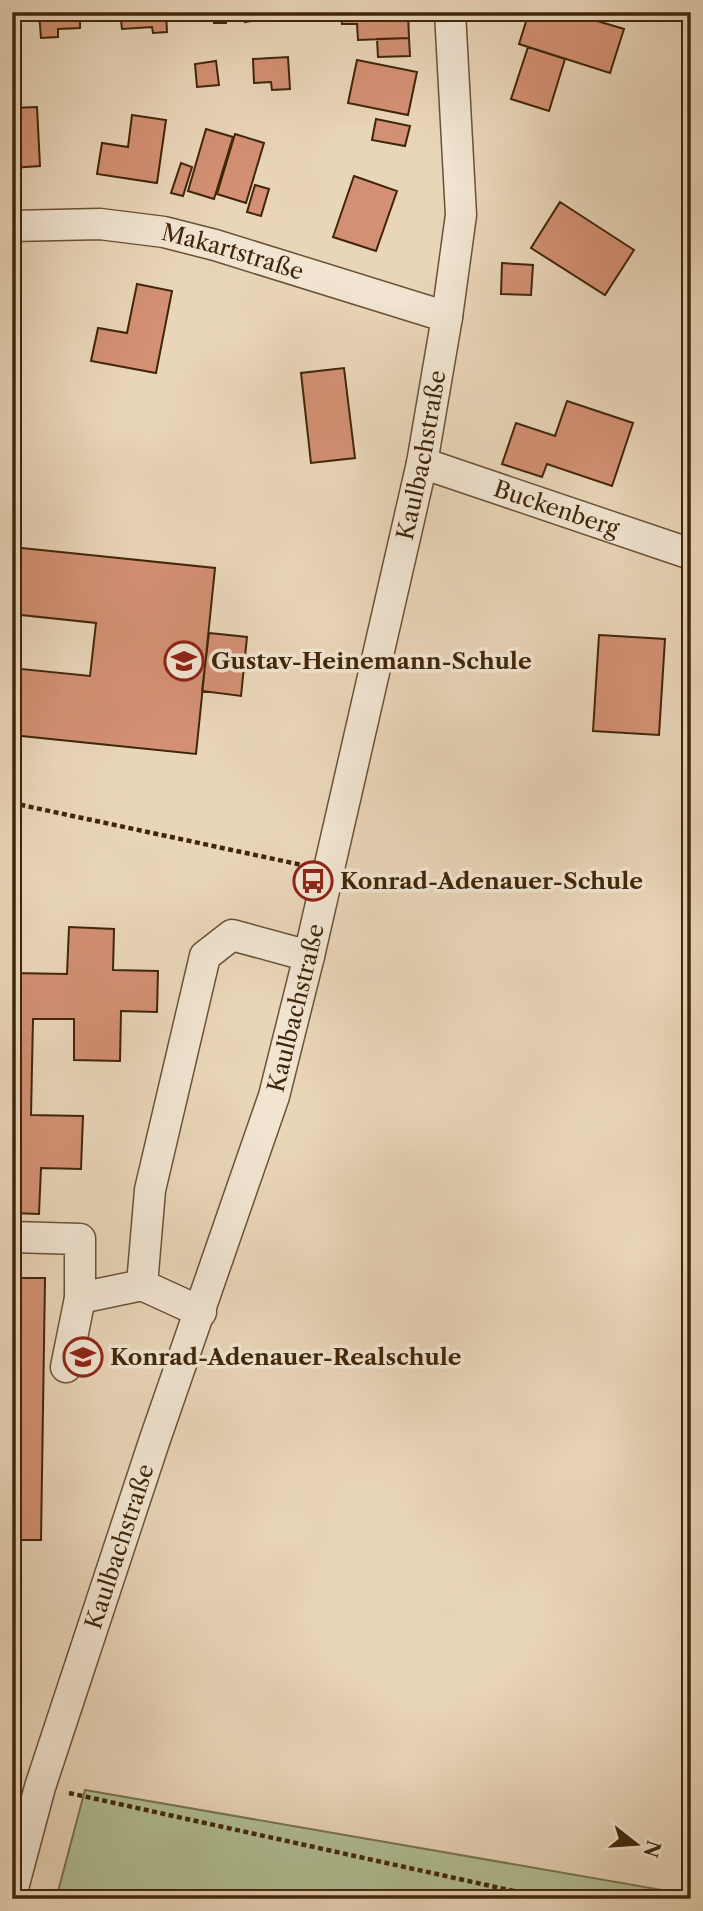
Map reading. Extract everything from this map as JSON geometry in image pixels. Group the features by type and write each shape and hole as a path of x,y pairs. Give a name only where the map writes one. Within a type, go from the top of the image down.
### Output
{"street":[{"name":"Kaulbachstraße","path":"12,1892 40,1787 154,1442 274,1096 309,956 422,463 447,317 461,215 450,12"},
{"name":"Makartstraße","path":"13,230 100,224 164,232 228,248 447,317"},
{"name":"Buckenberg","path":"422,463 691,554"},
{"path":"142,1285 150,1190 205,956 232,935 309,956"},
{"path":"12,1237 80,1239 80,1298 66,1367"},
{"path":"80,1298 142,1285 201,1312"}],"path":[{"path":"12,803 327,870"},
{"path":"40,1787 550,1899"}],"green space":[{"path":"85,1790 691,1895 691,1899 56,1899"}],"building":[{"path":"39,12 80,12 80,28 58,29 58,37 41,38"},
{"path":"120,12 166,12 167,32 153,33 152,27 122,29"},
{"path":"204,12 235,14 226,15 226,23 214,23 214,16 204,17"},
{"path":"235,12 265,12 258,13 258,20 245,22 244,13"},
{"path":"341,12 408,12 409,38 358,40 357,24 342,24"},
{"path":"529,12 596,12 594,20 624,29 610,73 519,44"},
{"path":"409,38 410,56 378,57 377,39"},
{"path":"528,47 565,59 549,111 511,99"},
{"path":"288,57 290,89 272,90 271,82 254,83 253,59"},
{"path":"357,60 417,72 408,115 348,103"},
{"path":"216,61 219,85 197,87 195,64"},
{"path":"37,107 40,166 12,168 12,108"},
{"path":"132,115 166,120 157,183 97,174 102,143 128,147"},
{"path":"376,119 410,126 405,146 372,140"},
{"path":"206,129 233,137 214,199 188,191"},
{"path":"235,134 264,143 246,203 217,194"},
{"path":"181,163 192,167 183,196 171,193"},
{"path":"354,176 397,191 376,251 333,237"},
{"path":"255,185 269,189 261,216 247,212"},
{"path":"560,202 634,250 605,295 531,248"},
{"path":"502,263 533,265 531,295 501,294"},
{"path":"137,284 172,291 156,373 91,361 98,328 127,333"},
{"path":"344,368 355,458 311,463 301,373"},
{"path":"567,401 633,423 612,486 547,464 542,477 502,464 516,423 555,436"},
{"path":"12,547 215,568 196,754 12,735 12,668 90,676 96,623 12,614"},
{"path":"209,633 247,637 241,696 202,691"},
{"path":"599,635 665,639 659,735 593,731"},
{"path":"69,927 114,929 113,970 158,971 157,1012 121,1011 120,1061 74,1060 74,1019 33,1019 31,1115 83,1116 81,1169 41,1168 39,1214 12,1213 12,973 67,974"},
{"path":"12,1278 45,1278 41,1540 12,1540"}],"place":[{"name":"Gustav-Heinemann-Schule","path":"184,661"},
{"name":"Konrad-Adenauer-Schule","path":"313,881"},
{"name":"Konrad-Adenauer-Realschule","path":"83,1357"}]}
